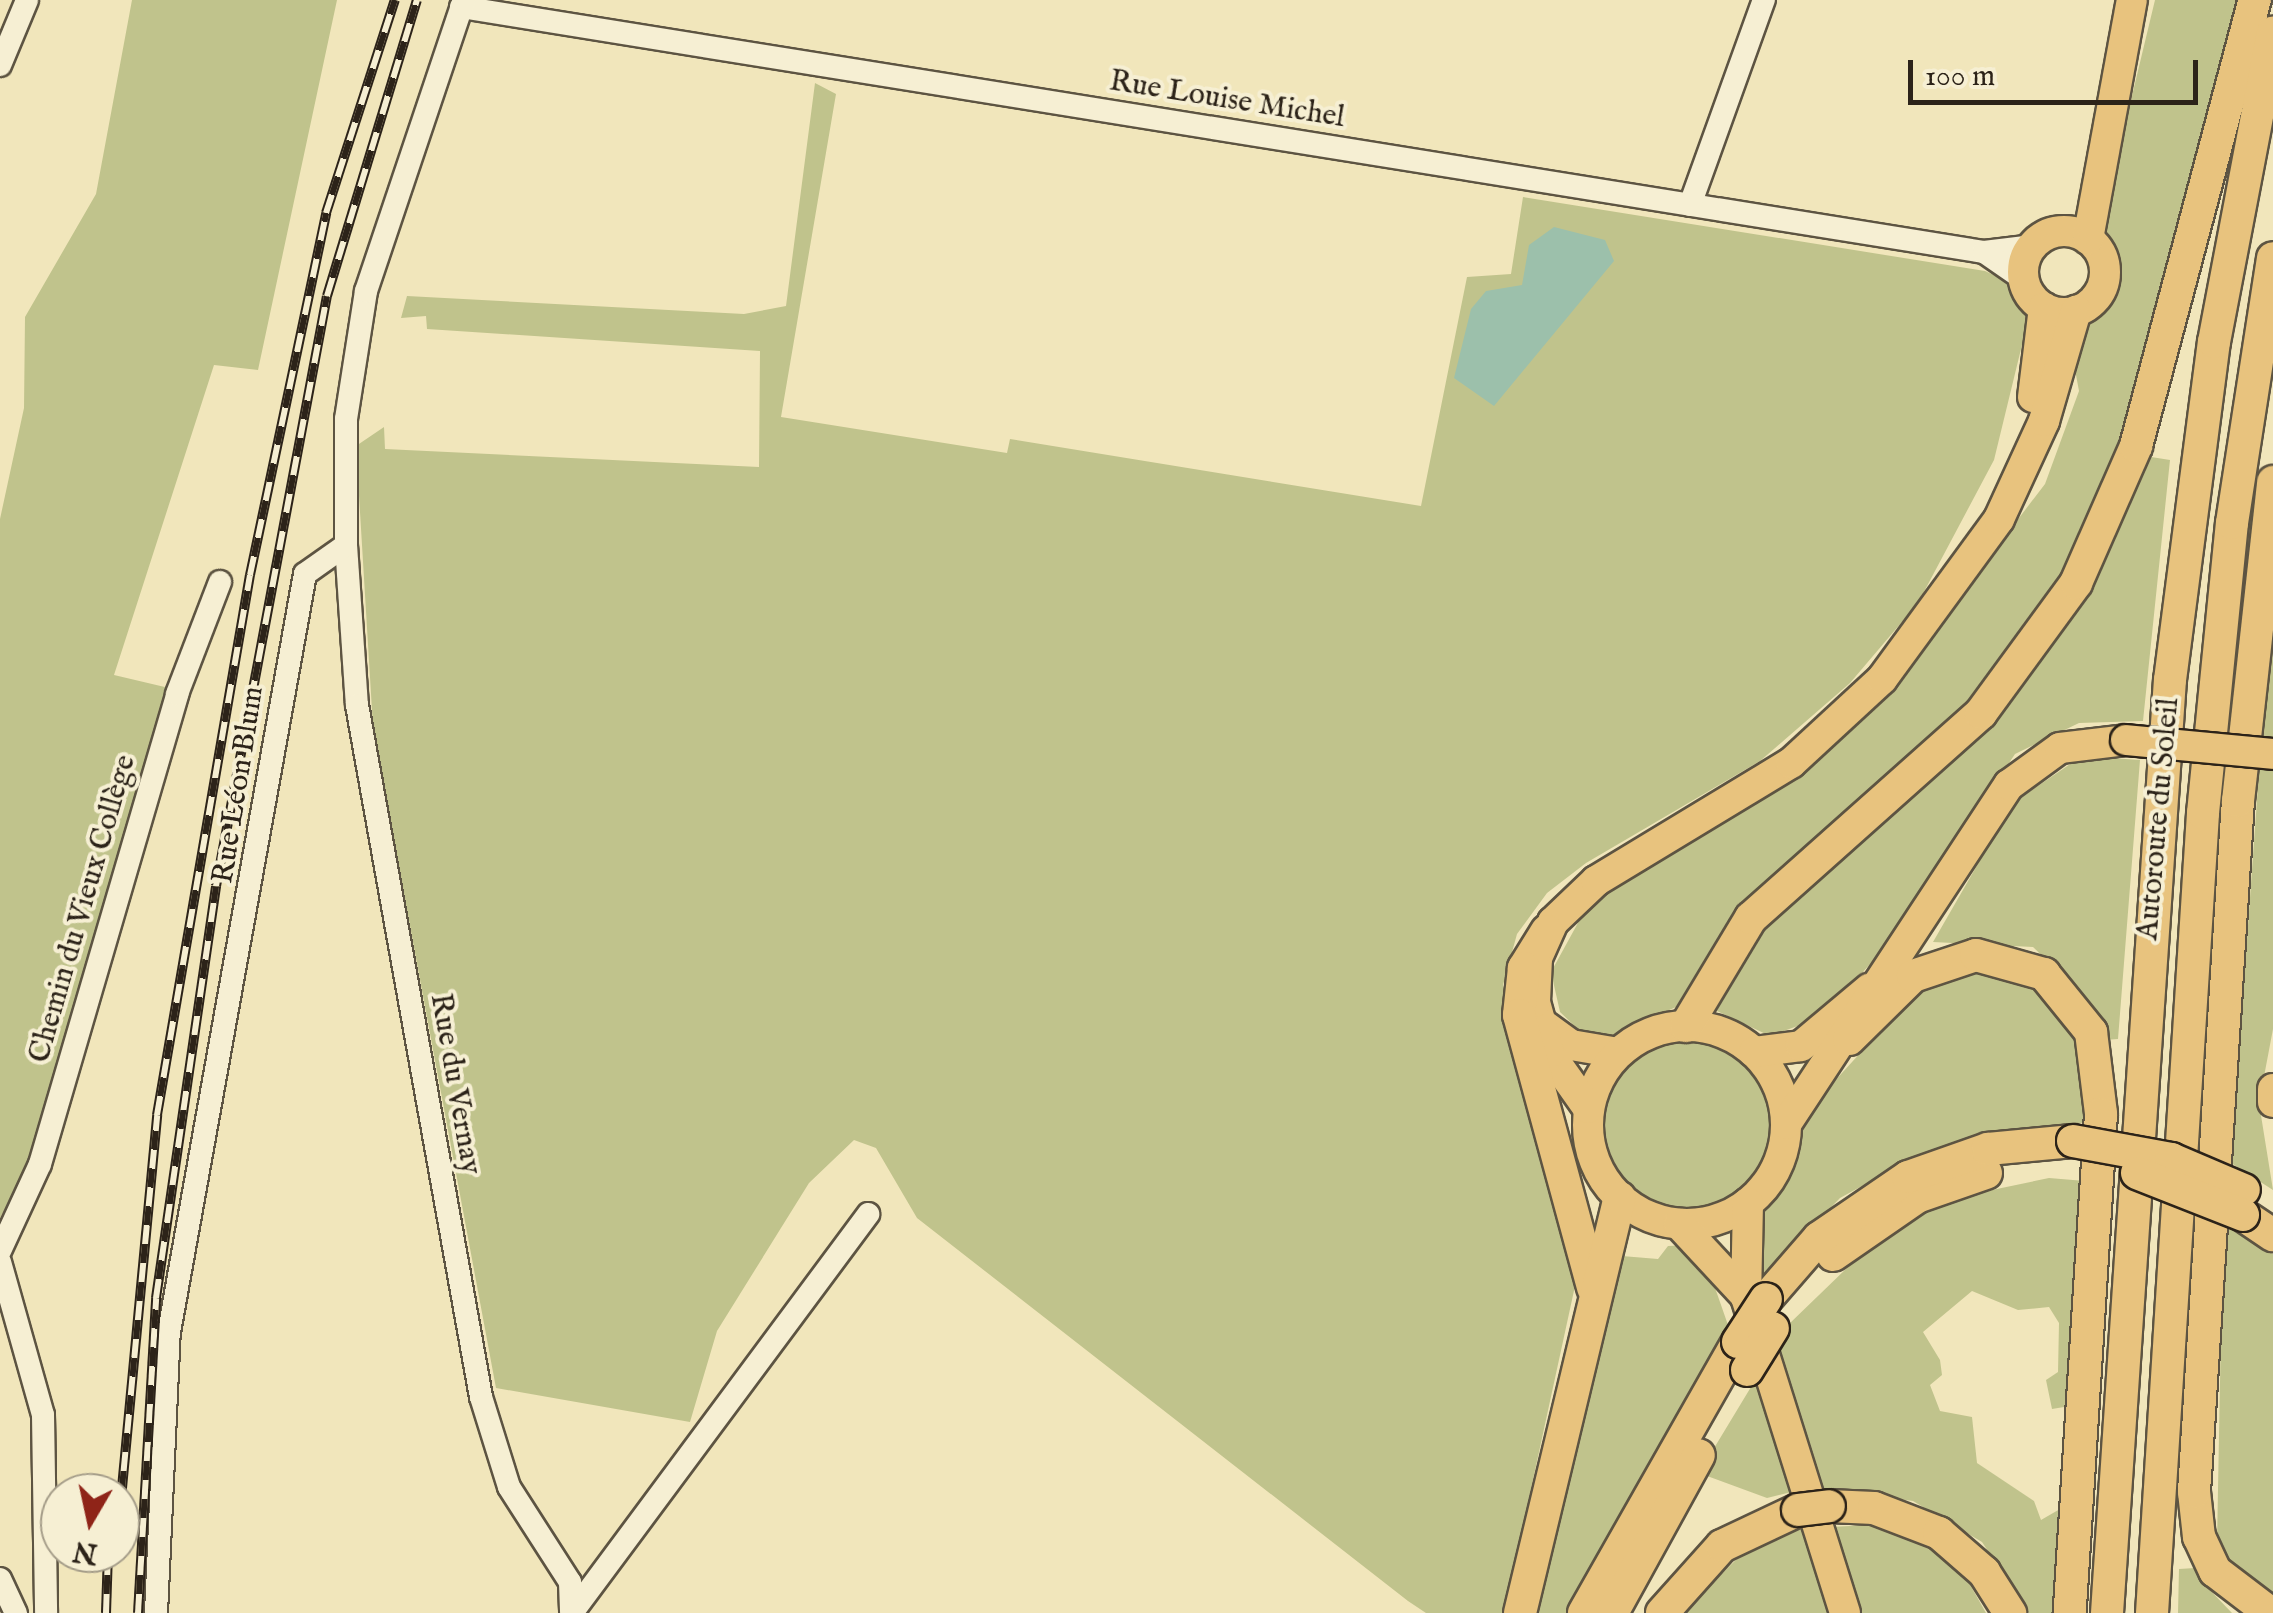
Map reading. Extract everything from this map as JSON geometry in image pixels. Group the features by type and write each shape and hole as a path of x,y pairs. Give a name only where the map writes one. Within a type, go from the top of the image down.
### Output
{"highway":[{"path":"1686,1026 1751,918 1969,725 2076,583 2136,446 2255,0"},
{"name":"Autoroute du Soleil","path":"2107,1613 2174,644 2224,284 2273,33"},
{"name":"Autoroute du Soleil","path":"2152,1613 2206,778 2273,258"},
{"path":"2270,1613 2222,1581 2196,1521 2238,801 2273,482"},
{"path":"1548,931 1524,968 1519,1015 1590,1252 1595,1312"},
{"path":"1848,1040 1913,976 1976,954 2044,974 2091,1032 2101,1114 2070,1613"},
{"path":"1612,1613 1742,1356 1762,1308 1897,1208 1983,1173 2073,1152 2254,1204 2273,1235"},
{"path":"1520,1613 1620,1198"},
{"path":"1584,1613 1742,1356"},
{"path":"1662,1613 1722,1546 1814,1508 1874,1508 1939,1533 1984,1572 2010,1613"}],"main road":[{"path":"2074,235 2132,0"},
{"path":"1952,589 2033,398 2044,308 2024,278 2032,246 2074,235"},
{"path":"1762,1308 1679,1224 1620,1198 1595,1164 1588,1108 1549,1053 1542,1024 1534,983 1548,931 1596,880 1812,746 1882,679 1952,589 2024,470 2076,311 2102,288 2105,270 2074,235"},
{"path":"2044,308 2076,311"},
{"path":"1786,1124 1848,1040 2017,777 2060,748 2126,740 2273,754"},
{"path":"1754,1052 1810,1041 1887,974"},
{"path":"1542,1024 1571,1045 1618,1053"},
{"path":"1588,1108 1618,1053 1649,1032 1686,1026 1722,1032 1754,1052 1778,1084 1786,1124 1779,1162 1748,1203 1679,1224"},
{"path":"2273,1089 2273,1102"},
{"path":"1748,1203 1762,1308 1845,1613"}],"street":[{"path":"0,65 27,0"},
{"path":"1690,204 1764,0"},
{"path":"346,545 345,430 366,292 463,4"},
{"name":"Rue Louise Michel","path":"463,4 1984,252 2032,246"},
{"name":"Rue Louise Michel","path":"1984,252 2024,278"},
{"name":"Rue Léon Blum","path":"156,1613 170,1332 197,1161 305,574 346,545"},
{"name":"Rue du Vernay","path":"346,545 357,705 481,1397 509,1487 570,1582 572,1613"},
{"name":"Chemin du Vieux Collège","path":"0,1251 40,1164 177,694 220,582"},
{"path":"572,1613 868,1214"},
{"path":"0,1262 43,1414 46,1613"},
{"path":"0,1579 16,1613"}],"shaded area":[{"path":"132,0 337,0 258,370 214,365 114,675 169,688 29,1162 0,1218 0,519 24,408 25,317 96,194"},
{"path":"2155,0 2239,0 2121,449 2076,557 2004,666 1920,753 1764,883 1683,1004 1612,1035 1584,1035 1560,1012 1551,972 1590,901 1787,783 1875,706 2045,484 2079,391 2073,359 2116,273 2099,233"},
{"path":"815,83 836,94 781,417 1007,453 1010,439 1421,506 1467,277 1511,274 1523,197 1985,271 2013,284 2030,312 1994,460 1918,603 1850,683 1760,761 1586,863 1547,893 1517,934 1503,985 1574,1252 1575,1286 1504,1613 1426,1613 1408,1601 917,1218 876,1148 854,1140 809,1183 717,1331 690,1422 496,1388 373,727 356,446 384,427 385,449 759,467 760,351 427,329 426,316 401,318 407,296 744,314 786,306"},
{"path":"1554,227 1605,240 1614,261 1494,406 1454,378 1471,309 1486,291 1522,285 1529,245"},
{"path":"2145,456 2170,460 2143,721 2079,723 2015,754 1887,946 1820,1018 1770,1036 1717,1011 1744,949 1788,893 1984,723"},
{"path":"2273,576 2273,1029 2259,1103 2273,1190 2231,1163"},
{"path":"2082,756 2140,760 2118,1039 2104,1040 2089,1001 2033,947 1933,942 2013,803"},
{"path":"1976,963 2037,982 2081,1035 2089,1122 1998,1132 1895,1168 1840,1198 1760,1281 1753,1216 1779,1193 1811,1107 1914,994"},
{"path":"1689,1040 1721,1046 1748,1065 1767,1092 1773,1124 1767,1156 1748,1183 1721,1202 1689,1208 1657,1202 1630,1183 1611,1156 1605,1124 1611,1092 1630,1065 1657,1046"},
{"path":"2049,1178 2085,1181 2070,1406 2052,1409 2046,1380 2058,1372 2059,1323 2049,1307 2018,1310 1972,1291 1923,1332 1940,1360 1942,1375 1930,1385 1940,1411 1972,1417 1977,1463 2034,1501 2041,1520 2060,1509 2055,1613 2029,1613 1982,1542 1913,1501 1812,1487 1767,1498 1699,1473 1789,1324 1878,1238 1944,1200"},
{"path":"2223,1221 2273,1254 2273,1595 2239,1573 2217,1544"},
{"path":"1689,1245 1706,1262 1728,1325 1566,1613 1529,1613 1622,1256 1658,1259 1668,1246"},
{"path":"1869,1525 1925,1545 1964,1574 1986,1613 1862,1613 1830,1527"},
{"path":"1801,1529 1828,1613 1682,1613 1752,1544"},
{"path":"2195,1568 2205,1585 2232,1613 2178,1613 2179,1569"}],"railway":[{"path":"123,1473 157,1115 250,575 326,213 395,0"},
{"path":"138,1613 156,1298 216,886 327,296 417,0"},
{"path":"106,1613 107,1573"}]}
